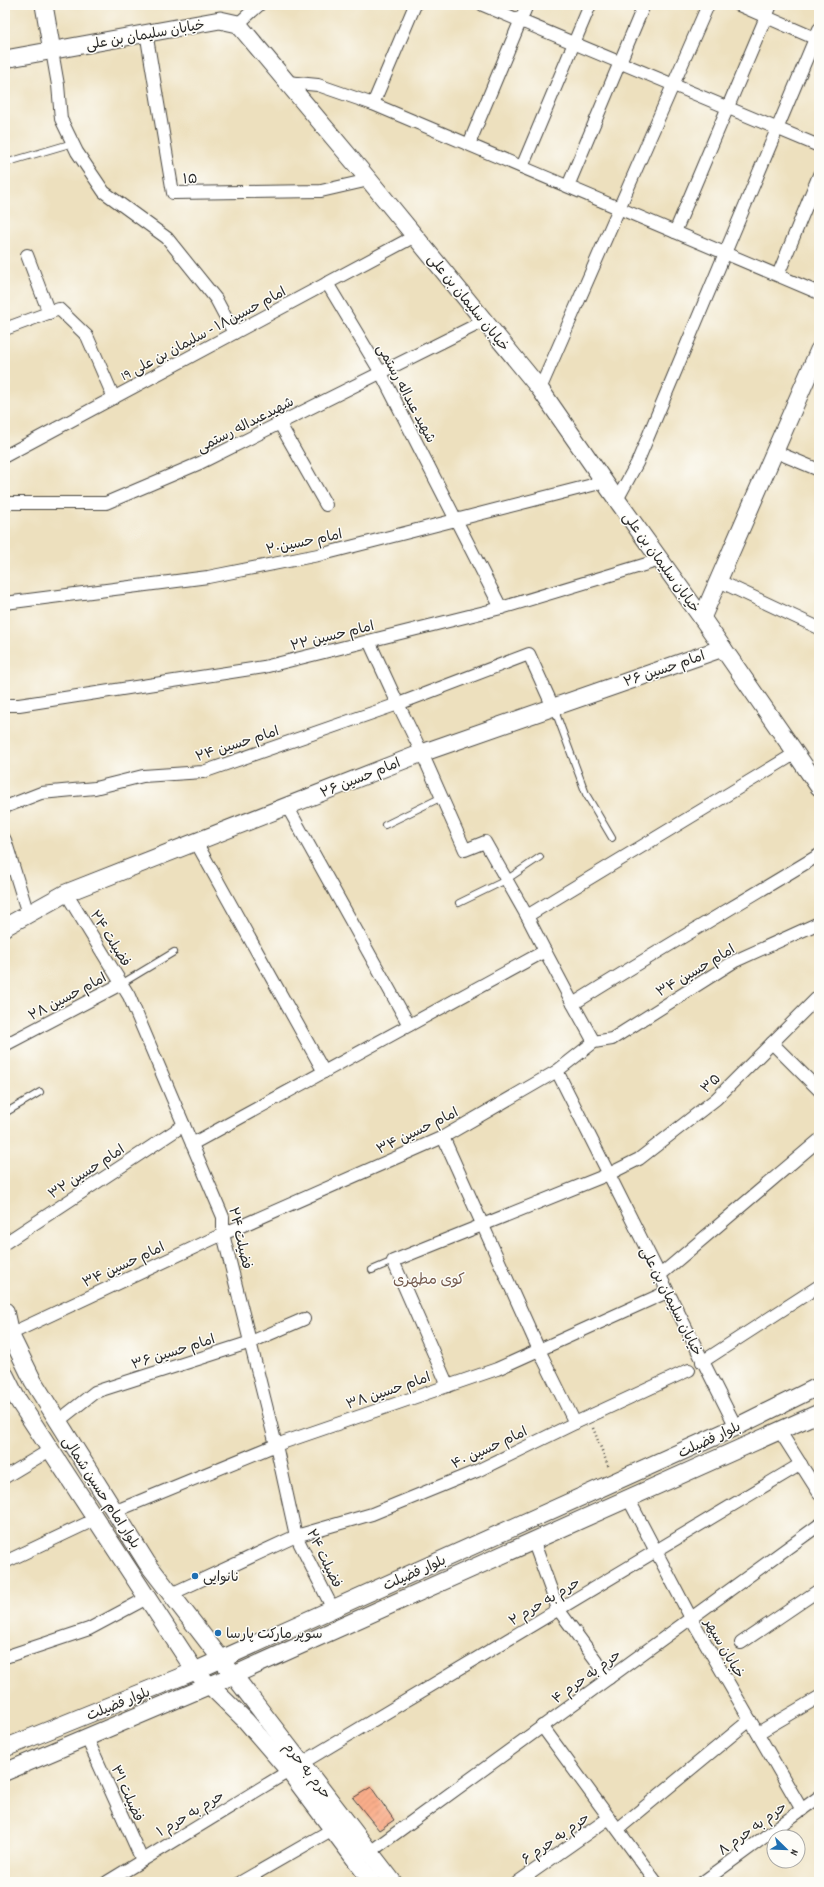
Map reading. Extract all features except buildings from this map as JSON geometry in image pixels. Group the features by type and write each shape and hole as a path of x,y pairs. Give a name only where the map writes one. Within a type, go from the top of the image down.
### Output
{"street":[{"path":"44,5 58,85 61,119 77,152 104,192 167,238 216,299 234,333"},
{"path":"238,24 259,5"},
{"path":"373,104 415,5"},
{"path":"483,5 819,146"},
{"path":"469,144 527,5"},
{"path":"522,167 590,5"},
{"path":"568,186 644,5"},
{"path":"540,389 708,5"},
{"path":"617,500 637,463 777,128 818,36 766,17 739,5"},
{"path":"675,232 771,5"},
{"name":"خیابان سلیمان بن علی","path":"5,59 146,32 218,13 238,24 369,180 540,389 604,482 702,618 819,787"},
{"name":"۱۵","path":"146,32 173,193 322,191 369,180"},
{"path":"287,82 318,85 373,104 819,293"},
{"path":"778,276 819,175"},
{"name":"امام حسین۱۸ - سلیمان بن علی 19","path":"5,456 414,236"},
{"path":"27,255 49,313"},
{"name":"شهید عبداله رستمی","path":"327,283 381,373 501,608"},
{"path":"5,329 59,309 88,336 114,398"},
{"name":"شهیدعبداله رستمی","path":"5,503 106,502 200,464 484,321"},
{"path":"702,618 776,452 819,350"},
{"path":"280,424 326,505"},
{"path":"776,452 819,470"},
{"name":"امام حسین۲۰","path":"5,603 208,577 323,554 604,482"},
{"name":"امام حسین ۲۲","path":"5,706 19,706 264,667 501,608 660,560"},
{"path":"719,581 819,628"},
{"path":"369,641 422,752 465,850 484,842 527,916 594,1042"},
{"name":"امام حسین ۲۶","path":"5,927 66,893 422,752 722,648"},
{"name":"امام حسین ۲۴","path":"5,807 41,792 95,788 143,776 203,772 398,704 529,654 553,707"},
{"path":"527,916 796,753"},
{"path":"287,806 409,1025"},
{"path":"5,840 28,914"},
{"path":"196,842 324,1072"},
{"path":"573,1004 681,937 722,915 819,855"},
{"name":"فضیلت ۲۴","path":"66,893 129,996 223,1217 223,1234 276,1445 296,1536 333,1609"},
{"name":"امام حسین ۳۴","path":"10,1334 223,1234 443,1137 557,1071 594,1042 612,1039 735,961 819,923"},
{"path":"192,1144 545,951"},
{"name":"امام حسین ۲۸","path":"5,1045 121,984"},
{"name":"۳۵","path":"394,1261 609,1174 639,1159 716,1099 819,996"},
{"path":"772,1043 819,1090"},
{"name":"خیابان سلیمان بن علی","path":"557,1071 736,1427"},
{"name":"امام حسین ۳۲","path":"5,1243 184,1125"},
{"path":"443,1137 539,1350 575,1423"},
{"path":"659,1276 819,1140"},
{"path":"394,1261 448,1386"},
{"path":"702,1362 819,1286"},
{"name":"امام حسین ۳۸","path":"116,1511 276,1445 497,1369 667,1292"},
{"name":"بلوار امام حسین شمالی","path":"5,1311 10,1334 33,1381 57,1422 116,1511 147,1563 221,1659"},
{"name":"امام حسین ۳۶","path":"57,1422 95,1392 251,1342 304,1319"},
{"name":"امام حسین ۴۰","path":"170,1594 296,1536 372,1514 477,1471 689,1370"},
{"name":"بلوار امام حسین شمالی","path":"5,1375 16,1397 50,1450 195,1671"},
{"name":"بلوار فضیلت","path":"5,1748 195,1671 736,1427 819,1386"},
{"name":"بلوار فضیلت","path":"5,1772 234,1675 819,1413"},
{"path":"780,1430 819,1493"},
{"path":"5,1477 50,1450"},
{"name":"حرم به حرم ۲","path":"296,1767 800,1464"},
{"path":"77,1490 96,1481"},
{"name":"خیابان سپهر","path":"628,1498 654,1552 802,1810"},
{"path":"5,1562 96,1519"},
{"name":"حرم به حرم ۴","path":"370,1852 819,1525"},
{"path":"533,1540 558,1609 609,1678"},
{"path":"477,1544 485,1562"},
{"path":"741,1643 819,1590"},
{"path":"5,1657 90,1629 147,1598"},
{"name":"حرم به حرم","path":"221,1659 234,1675 296,1767 333,1829 372,1882"},
{"name":"حرم به حرم","path":"195,1671 246,1722 296,1767 370,1852 393,1882"},
{"path":"758,1733 819,1697"},
{"path":"618,1829 750,1720"},
{"path":"542,1726 656,1882"},
{"name":"فضیلت ۳۱","path":"87,1738 142,1860"},
{"name":"حرم به حرم ۱","path":"107,1882 296,1767"},
{"name":"حرم به حرم ۸","path":"703,1882 818,1800"},
{"name":"حرم به حرم ۶","path":"518,1882 609,1818"},
{"path":"241,1882 333,1829"}],"lane":[{"path":"5,163 72,143"},
{"path":"553,707 586,794 612,838"},
{"path":"385,825 442,797"},
{"path":"459,903 506,880 540,857"},
{"path":"121,984 174,952"},
{"path":"5,1113 40,1092"},
{"path":"372,1270 394,1261"}],"path":[{"path":"588,1417 614,1482"}],"place":[{"name":"نانوایی","path":"195,1576"},
{"name":"سوپر مارکت پارسا","path":"218,1633"}],"district":[{"name":"کوی مطهری","path":"429,1279"}]}
